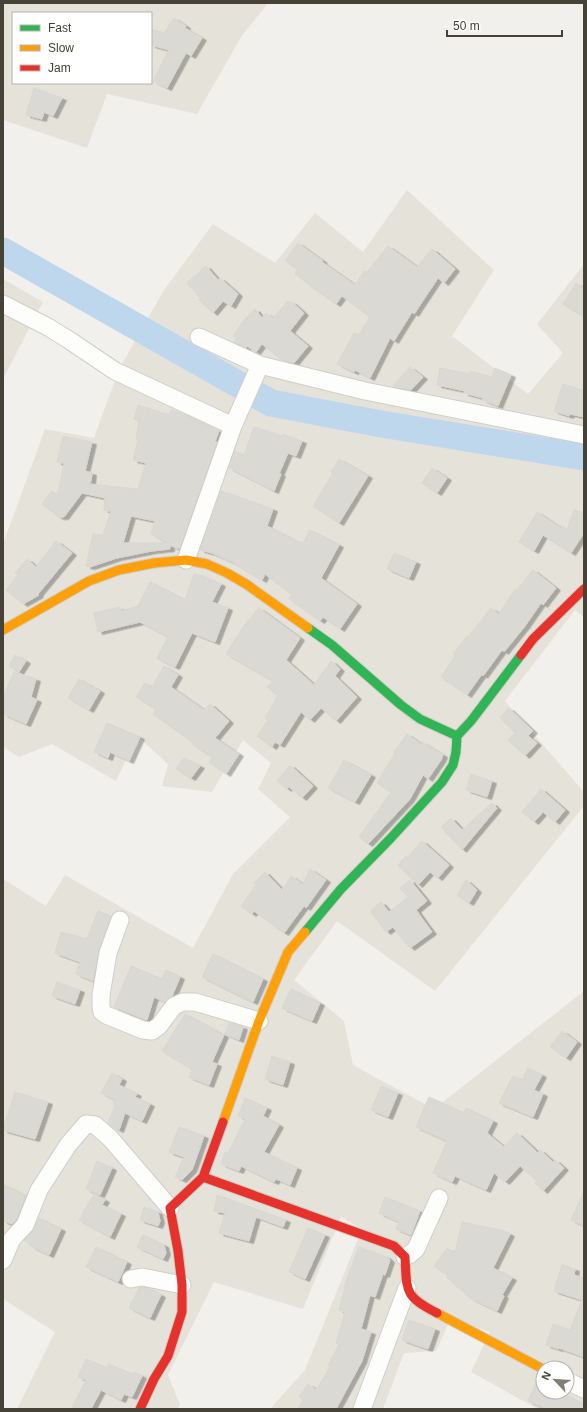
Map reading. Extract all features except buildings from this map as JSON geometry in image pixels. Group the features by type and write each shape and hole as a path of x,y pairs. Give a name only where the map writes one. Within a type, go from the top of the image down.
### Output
{"street":[{"path":"3,304 48,327 115,371 233,426"},
{"path":"198,337 259,369 584,435"},
{"path":"186,560 233,426 259,369"},
{"path":"3,630 89,581 119,570 154,563 186,560 207,564 246,584 332,645 401,705 420,719 457,736"},
{"path":"170,1208 203,1177 259,1021 288,952 341,889 390,839 442,782 453,765 457,736 471,721 533,639 584,589"},
{"path":"120,920 108,953 101,995 102,1012 106,1015 143,1030 152,1032 159,1026 174,1006 183,1002 195,1002 259,1021"},
{"path":"3,1260 8,1239 25,1225 39,1190 68,1145 86,1124 95,1125 110,1138 170,1208 178,1251 182,1285 182,1312 168,1356 154,1379 140,1409"},
{"path":"203,1177 394,1246 405,1256 407,1288 411,1296 422,1305 535,1364"},
{"path":"405,1256 409,1255 416,1249 439,1198"},
{"path":"131,1279 142,1277 182,1285"},
{"path":"362,1409 407,1288"}],"shaded area":[{"path":"3,3 268,3 241,37 197,114 107,94 87,148 3,120"},
{"path":"407,190 494,270 452,336 528,394 563,353 537,324 584,264 584,617 575,610 505,701 584,792 584,806 435,991 337,921 294,980 344,1021 353,1065 434,1109 584,991 584,1409 538,1409 471,1372 490,1332 451,1318 436,1351 404,1353 383,1409 270,1409 305,1370 362,1229 341,1217 303,1309 214,1282 168,1375 180,1405 177,1409 17,1409 55,1332 3,1299 3,879 46,906 65,875 193,948 233,874 290,817 258,789 271,763 243,740 212,792 162,786 168,764 137,736 116,781 52,744 19,757 3,747 3,544 45,429 94,438 119,369 164,290 213,224 275,263 315,213 363,252"},
{"path":"3,279 43,302 3,379"}],"waterway":[{"path":"3,251 271,403 381,424 584,457"}],"traffic: fast":[{"path":"308,628 332,645 401,705 420,719 457,736 471,721 521,655"},
{"path":"305,932 341,889 390,839 442,782 453,765 457,736"}],"traffic: slow":[{"path":"3,630 89,581 119,570 154,563 186,560 207,564 227,573 246,584 308,628"},
{"path":"223,1122 259,1021 288,952 305,932"},
{"path":"437,1313 535,1365"}],"traffic: jam":[{"path":"521,655 533,639 584,589"},
{"path":"140,1409 154,1379 168,1356 182,1312 182,1285 178,1251 170,1208 203,1177 223,1122"},
{"path":"203,1177 394,1246 405,1257 406,1278 409,1292 418,1302 437,1313"}]}
